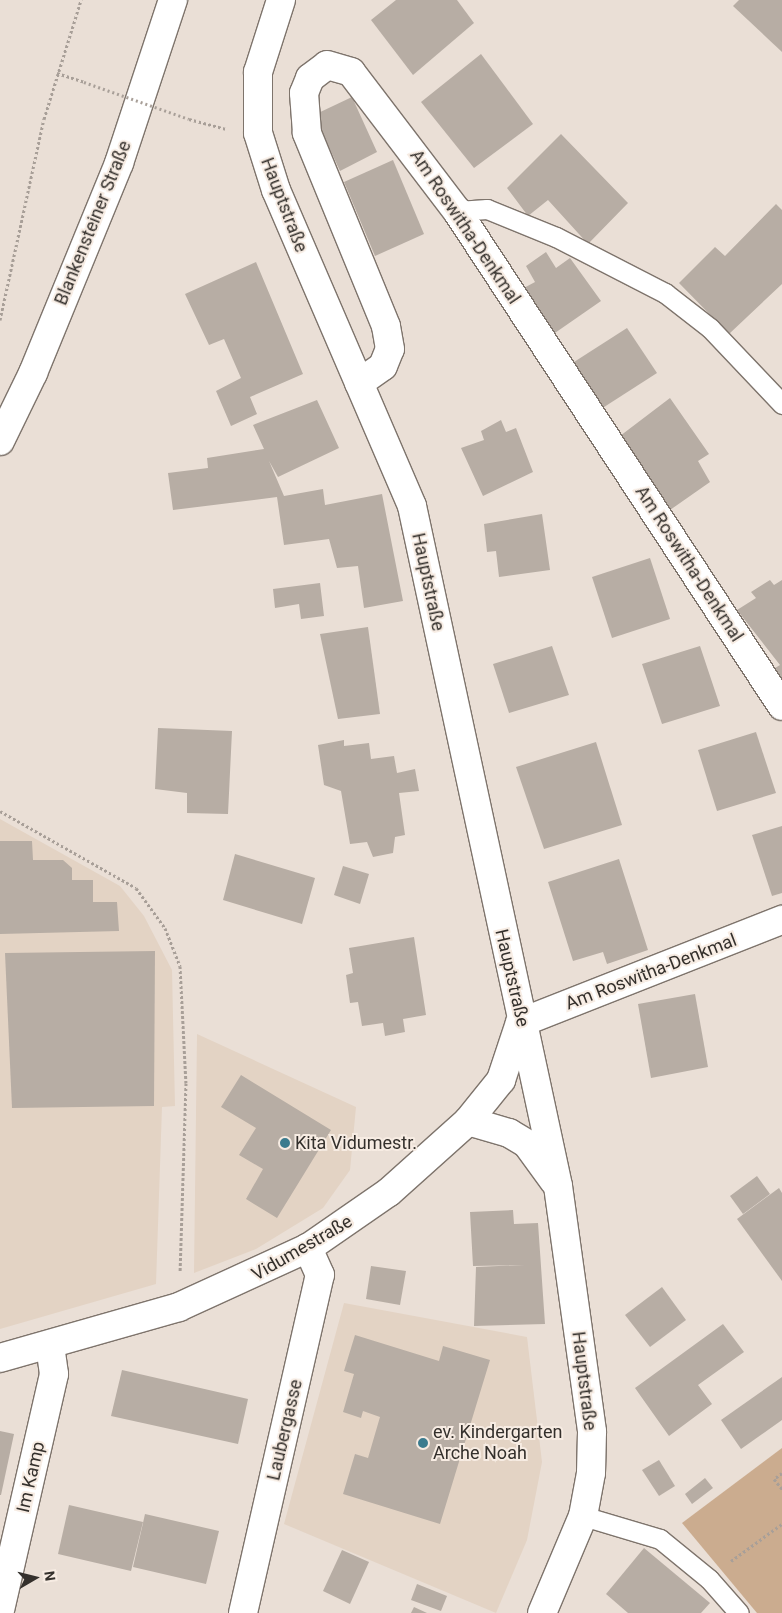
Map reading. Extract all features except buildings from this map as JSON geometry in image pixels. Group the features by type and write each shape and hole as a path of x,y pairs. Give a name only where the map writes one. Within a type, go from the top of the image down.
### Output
{"street":[{"name":"Blankensteiner Straße","path":"0,441 112,180 173,0"},
{"name":"Hauptstraße","path":"281,0 258,72 258,133 276,190 412,506 520,1023 532,1052 558,1186 592,1432 591,1473 583,1516 542,1613"},
{"name":"Am Roswitha-Denkmal","path":"359,383 383,366 390,350 386,326 307,133 304,93 310,78 327,65 351,72 457,211 782,706"},
{"name":"Am Roswitha-Denkmal","path":"520,1023 782,920"},
{"name":"Vidumestraße","path":"0,1358 179,1307 308,1248 389,1192 468,1121 501,1080 520,1023"},
{"name":"Hauptstraße","path":"468,1121 509,1133 527,1144 558,1186"},
{"name":"Laubergasse","path":"243,1613 320,1275 308,1248"},
{"name":"Im Kamp","path":"0,1610 54,1374 50,1344"}],"lane":[{"path":"457,211 487,208 556,237 658,288 710,328 782,404"},
{"path":"583,1516 660,1539 709,1580 739,1613"}],"path":[{"path":"0,320 57,73 81,0"},
{"path":"57,73 189,119 258,133"},
{"path":"0,811 136,888 165,928 180,966 186,1083 179,1307"},
{"path":"782,1473 774,1479 782,1489"},
{"path":"709,1580 782,1524"}],"shaded area":[{"path":"0,819 120,886 144,916 172,970 175,1106 162,1107 156,1284 0,1329"},
{"path":"197,1034 356,1107 350,1170 323,1208 256,1249 194,1273"},
{"name":"ev. Kindergarten Arche Noah","path":"344,1303 527,1337 542,1462 527,1540 496,1613 284,1524"},
{"path":"782,1448 782,1613 757,1613 682,1523"}],"place":[{"name":"Kita Vidumestr.","path":"285,1143"},
{"name":"ev. Kindergarten Arche Noah","path":"423,1443"}]}
